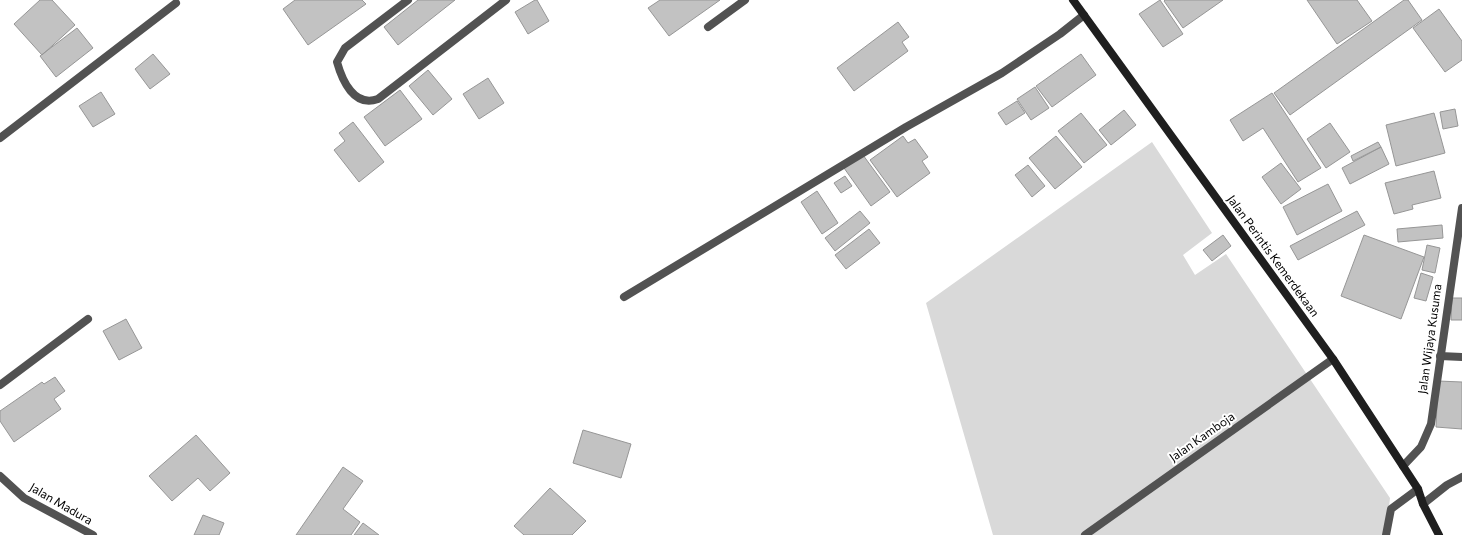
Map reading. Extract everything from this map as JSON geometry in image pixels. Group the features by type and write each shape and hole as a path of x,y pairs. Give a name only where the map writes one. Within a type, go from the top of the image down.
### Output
{"street":[{"path":"408,0 345,48 337,62 341,78 357,98 371,101 378,98 506,0"},
{"path":"708,27 744,0"},
{"name":"Jalan Perintis Kemerdekaan","path":"1073,0 1333,359 1418,489 1423,504 1439,535"},
{"path":"0,138 176,3"},
{"path":"624,297 906,127 1002,74 1060,34 1084,15"},
{"name":"Jalan Wijaya Kusuma","path":"1403,466 1421,447 1431,424 1440,356 1459,251 1462,208"},
{"path":"0,385 88,319"},
{"path":"1440,356 1462,357"},
{"name":"Jalan Kamboja","path":"1085,535 1333,359"},
{"name":"Jalan Madura","path":"0,476 24,498 93,535"},
{"path":"1423,504 1447,485 1462,477"},
{"path":"1386,535 1391,509 1418,489"}],"shaded area":[{"path":"1152,142 1212,233 1183,255 1195,275 1226,254 1390,498 1386,535 993,535 926,303"}],"building":[{"path":"40,0 52,0 75,25 42,55 14,24"},
{"path":"295,0 362,0 366,4 308,45 283,9"},
{"path":"418,0 455,0 398,45 384,27"},
{"path":"537,0 549,21 528,34 515,12"},
{"path":"660,0 720,0 669,36 648,8"},
{"path":"1160,0 1183,34 1163,47 1139,14"},
{"path":"1223,0 1183,28 1164,1"},
{"path":"1307,0 1357,0 1372,21 1337,44"},
{"path":"1404,0 1408,0 1422,20 1290,115 1274,93"},
{"path":"1439,9 1462,41 1462,60 1445,72 1413,28"},
{"path":"898,22 909,37 902,42 908,51 854,91 837,68"},
{"path":"77,28 93,48 56,77 40,56"},
{"path":"153,54 170,74 150,89 135,69"},
{"path":"1081,54 1096,75 1052,107 1036,86"},
{"path":"428,70 452,99 433,115 409,86"},
{"path":"488,78 504,103 479,119 463,94"},
{"path":"1035,87 1049,108 1031,120 1017,99"},
{"path":"400,90 422,119 385,146 364,117"},
{"path":"101,92 115,114 93,127 79,106"},
{"path":"1272,93 1321,168 1298,182 1263,128 1243,141 1230,120"},
{"path":"1017,101 1025,113 1006,125 998,113"},
{"path":"1455,109 1458,126 1443,129 1440,112"},
{"path":"1124,110 1136,125 1111,145 1099,130"},
{"path":"1081,113 1107,145 1084,163 1058,131"},
{"path":"1434,113 1445,153 1396,166 1386,125"},
{"path":"353,122 384,162 359,182 334,150 345,141 339,133"},
{"path":"1330,123 1350,152 1326,168 1307,139"},
{"path":"903,136 908,143 915,139 928,157 922,161 930,173 897,197 870,160"},
{"path":"1056,136 1082,167 1055,189 1029,158"},
{"path":"1378,142 1381,147 1353,161 1351,156"},
{"path":"1381,147 1389,164 1350,184 1342,168"},
{"path":"863,155 890,192 871,206 844,168"},
{"path":"1281,163 1301,189 1281,204 1262,177"},
{"path":"1028,165 1045,186 1032,197 1015,175"},
{"path":"1434,171 1441,198 1412,205 1413,209 1394,214 1385,183"},
{"path":"845,176 852,186 841,193 834,183"},
{"path":"1328,184 1342,211 1297,235 1283,207"},
{"path":"817,191 838,223 822,234 801,202"},
{"path":"860,211 870,223 835,251 825,238"},
{"path":"1357,211 1365,225 1298,260 1290,246"},
{"path":"1442,225 1443,238 1398,242 1397,229"},
{"path":"869,229 880,243 846,269 835,255"},
{"path":"1223,235 1231,246 1212,261 1203,250"},
{"path":"1364,235 1424,257 1401,319 1341,296"},
{"path":"1427,245 1440,248 1435,273 1422,270"},
{"path":"1421,273 1433,277 1426,301 1414,298"},
{"path":"1452,298 1462,298 1462,320 1451,320"},
{"path":"126,319 142,348 119,360 103,331"},
{"path":"55,377 65,391 54,399 61,409 14,442 0,421 0,411 42,382 44,384"},
{"path":"1438,381 1462,382 1462,429 1436,427"},
{"path":"583,430 631,444 621,478 573,463"},
{"path":"196,435 230,473 210,491 198,478 172,501 149,476"},
{"path":"343,467 363,481 343,509 360,522 351,535 296,535"},
{"path":"550,488 586,521 572,535 524,535 514,526"},
{"path":"203,515 224,523 219,535 194,535"},
{"path":"363,523 379,535 354,535"}]}
